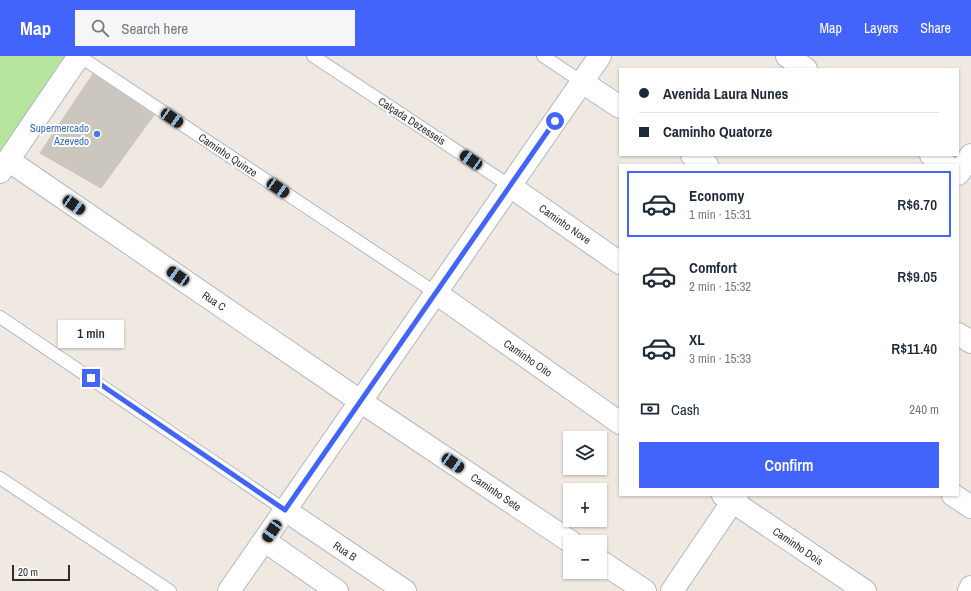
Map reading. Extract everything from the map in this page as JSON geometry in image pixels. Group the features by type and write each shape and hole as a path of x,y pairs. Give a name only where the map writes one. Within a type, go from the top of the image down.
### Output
{"street":[{"path":"4,166 79,56"},
{"path":"230,591 600,56"},
{"path":"787,56 805,68"},
{"path":"582,82 619,106"},
{"path":"959,173 971,155"},
{"path":"694,156 706,164"},
{"path":"932,156 944,164"},
{"name":"Rua C","path":"4,166 360,401"},
{"path":"959,175 971,182"},
{"name":"Caminho Nove","path":"510,186 619,262"},
{"name":"Caminho Oito","path":"436,293 619,422"},
{"path":"959,335 971,342"},
{"name":"Caminho Sete","path":"360,401 563,537"},
{"path":"954,496 971,507"},
{"path":"672,591 730,497"},
{"name":"Caminho Dois","path":"730,497 865,591"},
{"name":"Rua B","path":"285,510 405,591"},
{"path":"265,541 337,591"},
{"path":"607,566 645,591"},
{"path":"968,591 971,587"}],"lane":[{"name":"Caminho Quinze","path":"79,56 436,293"},
{"name":"Calçada Dezesseis","path":"313,56 510,186"},
{"path":"543,56 582,82"},
{"path":"0,317 285,510"},
{"path":"0,478 170,591"}],"green space":[{"path":"0,56 71,56 0,160"}],"building":[{"name":"Supermercado Azevedo","path":"93,74 154,115 101,188 40,153"}],"place":[{"name":"Supermercado Azevedo","path":"97,134"}],"route":[{"path":"91,378 285,510 555,121"}]}
